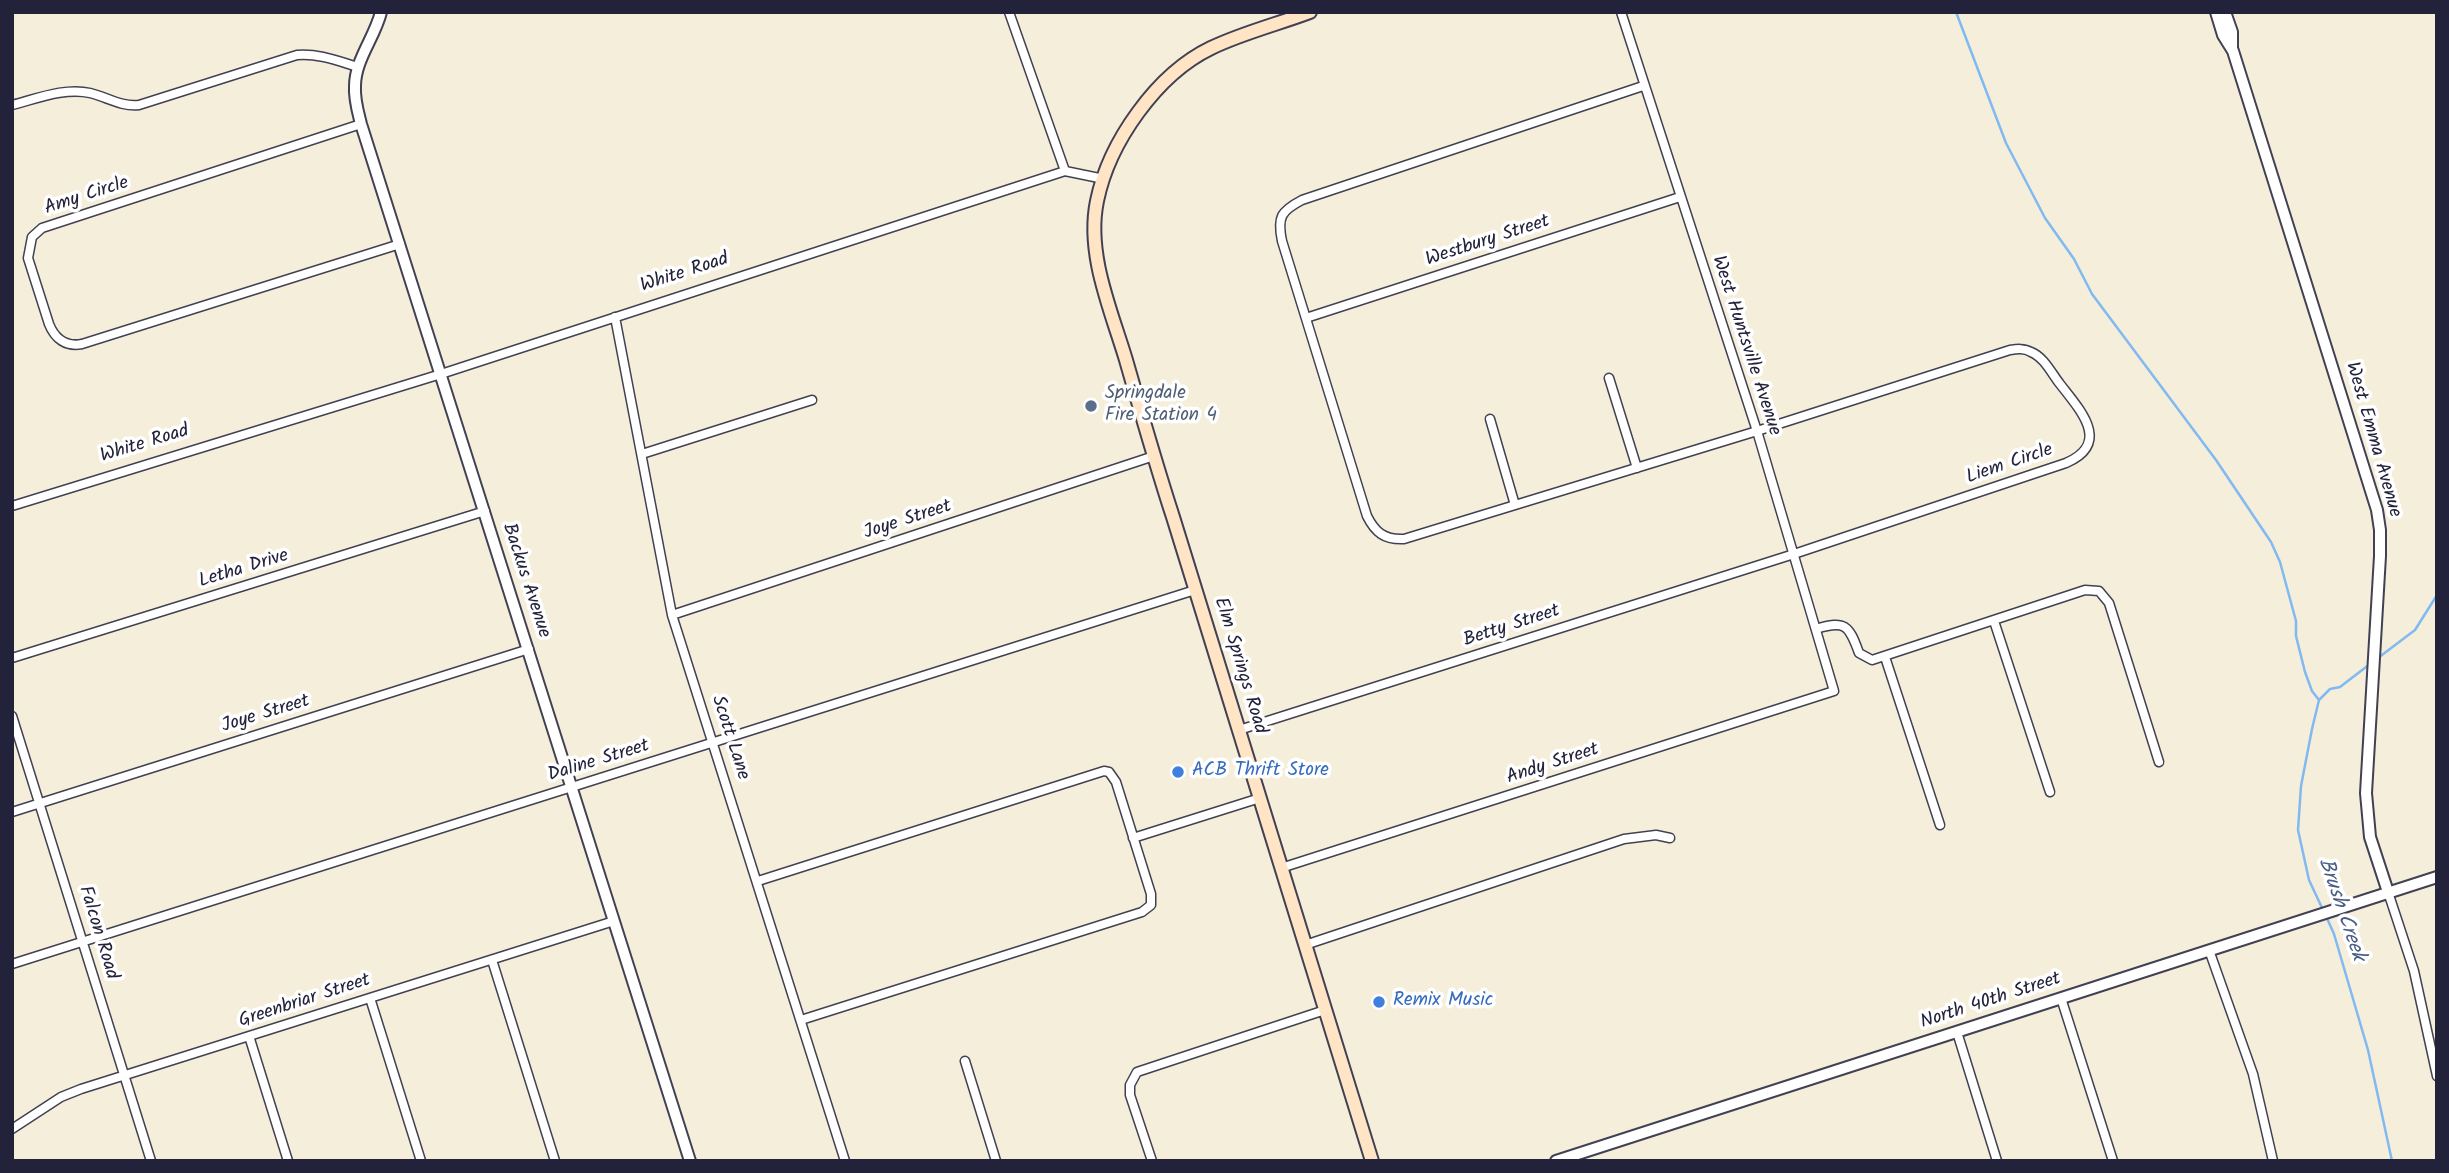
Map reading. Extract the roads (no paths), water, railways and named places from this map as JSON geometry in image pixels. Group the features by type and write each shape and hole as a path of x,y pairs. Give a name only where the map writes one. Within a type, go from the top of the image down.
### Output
{"main road":[{"path":"1104,179 1115,148 1132,119 1153,94 1191,60 1212,48 1310,12"},
{"name":"Elm Springs Road","path":"1104,179 1097,201 1097,259 1154,456 1372,1161"}],"street":[{"name":"Backus Avenue","path":"381,12 358,67 355,85 361,124 690,1161"},
{"path":"1009,12 1065,172"},
{"name":"West Huntsville Avenue","path":"1621,12 1756,431 1834,691"},
{"name":"West Emma Avenue","path":"2216,12 2223,35 2232,51 2377,510 2381,530 2366,766 2370,837 2388,892"},
{"name":"West Emma Avenue","path":"2225,12 2232,32 2232,51"},
{"path":"12,105 78,91 126,105 139,105 297,55 329,58 358,67"},
{"path":"1306,318 1279,227 1281,216 1290,206 1643,86"},
{"name":"Amy Circle","path":"361,124 42,228 32,237 28,258 49,324 53,333 65,344 82,344 400,244"},
{"name":"White Road","path":"12,506 441,374 1065,172 1104,179"},
{"name":"Westbury Street","path":"1306,318 1680,197"},
{"name":"Scott Lane","path":"615,317 672,615 845,1161"},
{"name":"Liem Circle","path":"1306,318 1367,516 1373,528 1383,537 1392,540 1404,539 1637,468 2010,350 2027,350 2039,357 2088,421 2088,443 2085,450 2073,460 1794,554"},
{"path":"1609,378 1637,468"},
{"path":"642,454 812,400"},
{"path":"1490,419 1515,505"},
{"name":"Joye Street","path":"672,615 1154,456"},
{"name":"Letha Drive","path":"12,658 485,511"},
{"name":"Betty Street","path":"1239,730 1794,554"},
{"name":"Daline Street","path":"12,964 1195,590"},
{"path":"1816,629 1843,625 1853,635 1860,653 1872,660 2085,590 2099,591 2109,603 2159,762"},
{"path":"1994,621 2050,792"},
{"name":"Joye Street","path":"12,812 529,649"},
{"path":"1885,657 1940,825"},
{"name":"Andy Street","path":"1281,868 1834,691"},
{"name":"Falcon Road","path":"12,716 151,1161"},
{"path":"758,881 1099,772 1109,772 1116,782 1151,894 1151,905 1142,912 801,1020"},
{"path":"1133,838 1259,798"},
{"path":"1305,945 1624,839 1656,835 1670,838"},
{"name":"North 40th Street","path":"1556,1161 2437,877"},
{"path":"2388,892 2414,971 2437,1076"},
{"name":"Greenbriar Street","path":"12,1129 61,1097 614,921"},
{"path":"2209,950 2253,1074 2273,1161"},
{"path":"492,960 555,1161"},
{"path":"370,998 421,1161"},
{"path":"2062,998 2113,1161"},
{"path":"1152,1161 1130,1094 1132,1078 1143,1069 1325,1010"},
{"path":"1957,1032 1997,1161"},
{"path":"249,1036 288,1161"},
{"path":"965,1061 996,1161"}],"waterway":[{"path":"1956,12 2006,143 2045,218 2074,259 2092,294 2216,460 2271,542 2280,562 2296,621 2296,636 2305,672 2312,691 2319,700"},
{"name":"Brush Creek","path":"2378,658 2415,630 2437,595"},
{"name":"Brush Creek","path":"2323,910 2309,880 2298,830 2301,786 2319,700 2330,689 2340,687 2370,664"},
{"name":"Brush Creek","path":"2326,916 2334,934 2368,1050 2392,1161"}],"place":[{"name":"Springdale Fire Station 4","path":"1091,406"},
{"name":"ACB Thrift Store","path":"1178,772"},
{"name":"Remix Music","path":"1379,1002"}]}
